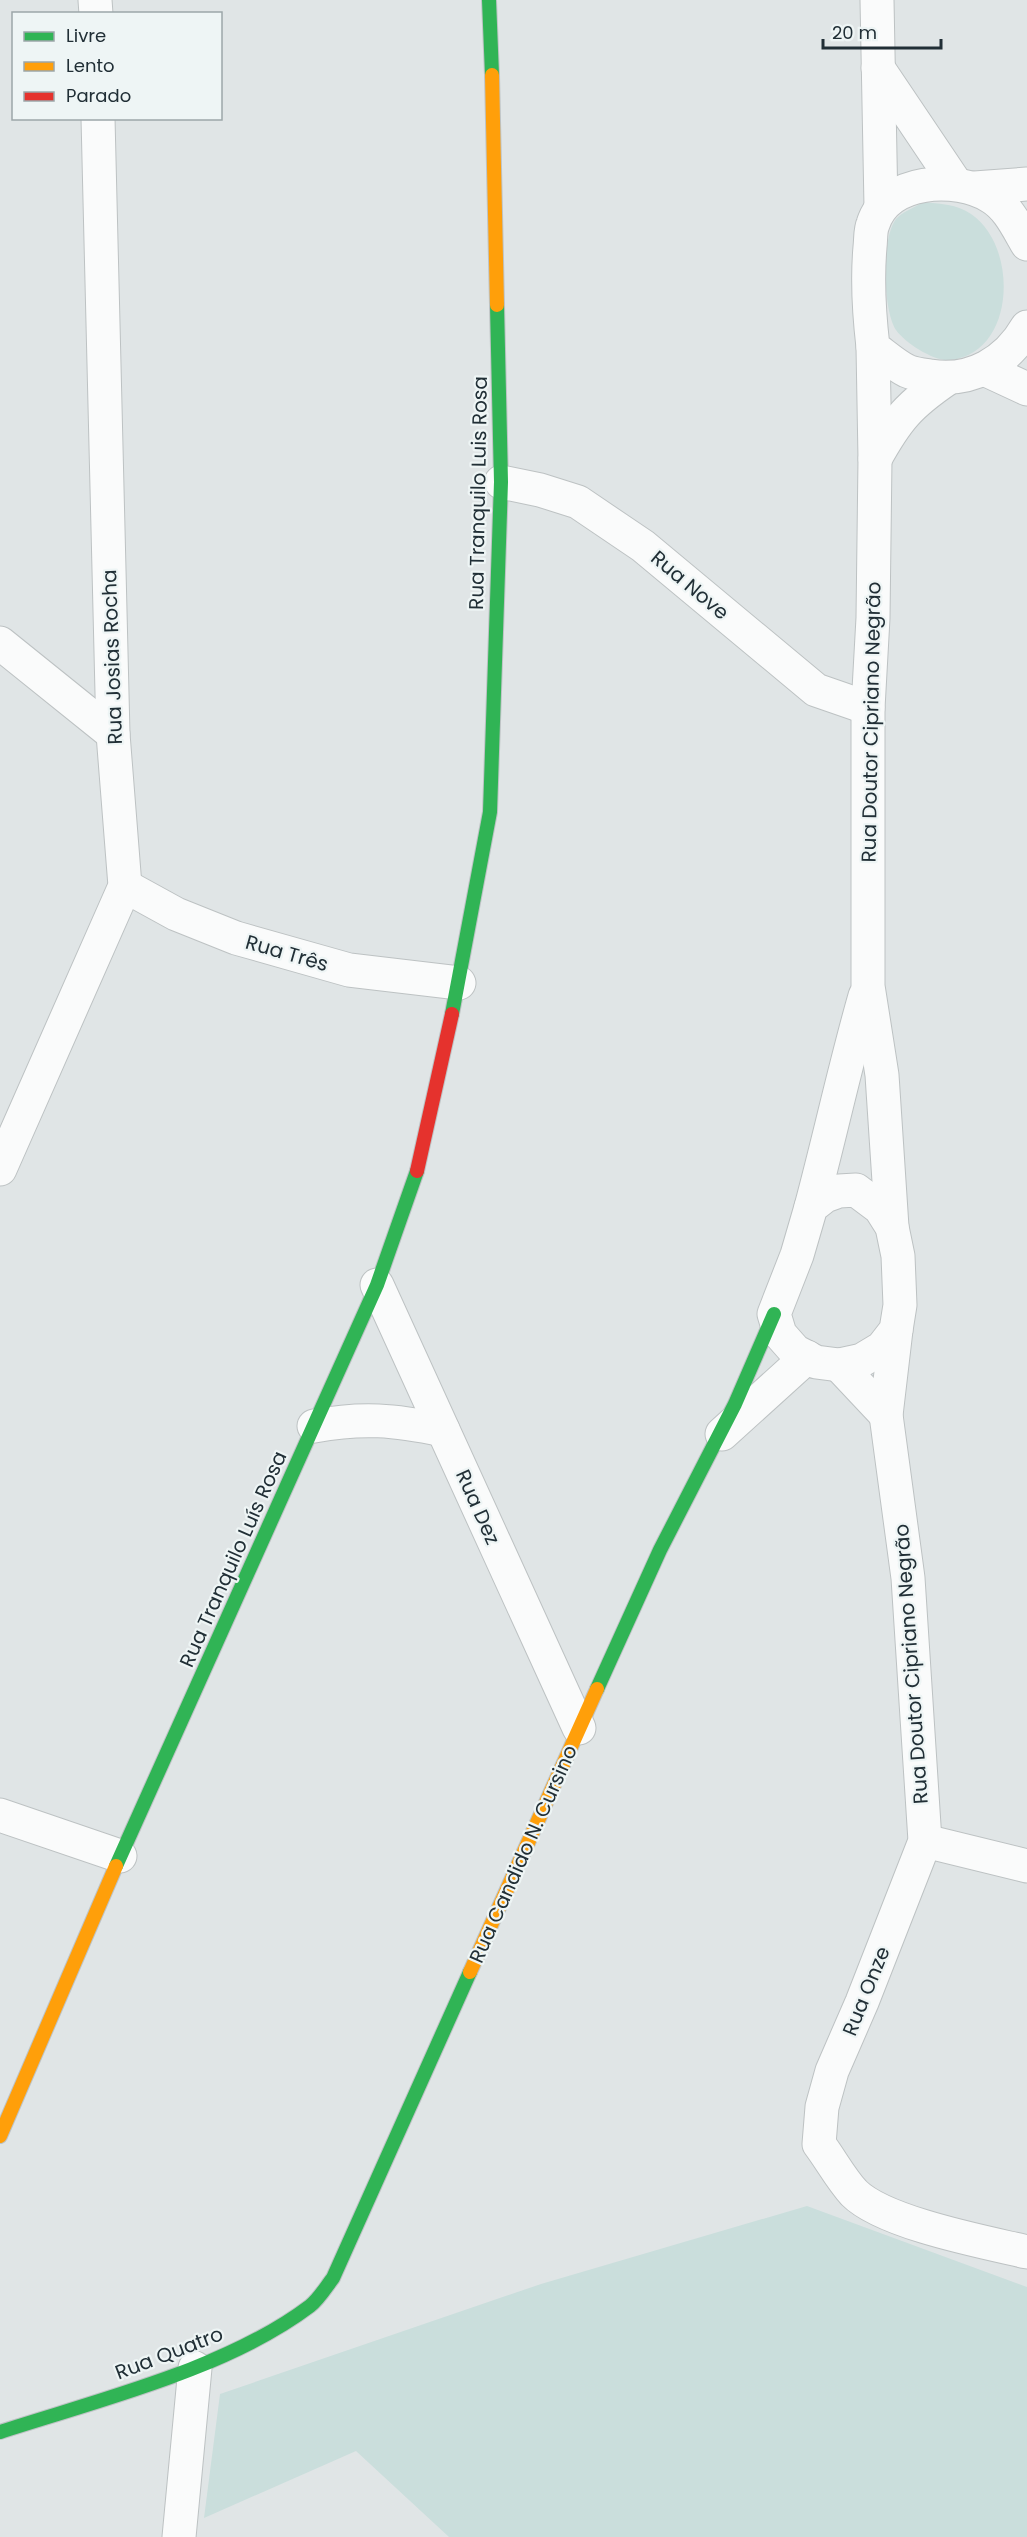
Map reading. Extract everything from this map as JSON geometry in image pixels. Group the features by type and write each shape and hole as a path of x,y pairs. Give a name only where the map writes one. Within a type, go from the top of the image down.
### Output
{"street":[{"name":"Rua Tranquilo Luis Rosa","path":"459,983 490,812 501,482 495,137 489,0"},
{"path":"878,0 881,207"},
{"path":"878,68 965,186 993,198 1009,214 1027,244"},
{"name":"Rua Josias Rocha","path":"0,1169 125,886 113,734 98,120"},
{"path":"881,207 896,194 928,184 965,186 1027,184"},
{"name":"Rua Doutor Cipriano Negrão","path":"881,207 872,225 868,268 868,307 873,347 875,459 873,618 868,708 868,986 882,1075 892,1227"},
{"path":"873,347 909,372 946,379 965,376 984,369 1001,358 1027,327"},
{"path":"984,369 1027,389"},
{"name":"Rua Doutor Cipriano Negrão","path":"875,459 892,428 916,400 946,379"},
{"name":"Rua Nove","path":"501,482 540,490 578,502 643,546 816,690 868,708"},
{"path":"0,643 113,734"},
{"name":"Rua Três","path":"125,886 176,915 247,941 349,970 459,983"},
{"name":"Rua Tranquilo Luís Rosa","path":"0,2136 120,1856 377,1285 422,1159 459,983"},
{"name":"Rua Doutor Cipriano Negrão","path":"811,1207 839,1100 845,1064 868,986"},
{"path":"856,1190 880,1208 892,1227 898,1256 900,1305 896,1330 882,1348 862,1360 839,1365 816,1362 795,1351 780,1334 774,1314 797,1255 811,1207 825,1196 839,1191 856,1190"},
{"name":"Rua Dez","path":"377,1285 579,1728"},
{"name":"Rua Candido N. Cursino","path":"333,2278 660,1550 722,1434 753,1369 774,1314"},
{"name":"Rua Doutor Cipriano Negrão","path":"896,1330 886,1415 908,1578 925,1841"},
{"name":"Rua Candido N. Cursino","path":"722,1434 807,1357"},
{"path":"839,1365 886,1415"},
{"path":"314,1426 350,1420 378,1420 443,1430"},
{"path":"0,1815 120,1856"},
{"path":"925,1841 1027,1866"},
{"name":"Rua Onze","path":"925,1841 832,2072 822,2107 819,2144 855,2194 882,2210 928,2228 1027,2252"},
{"name":"Rua Quatro","path":"0,2432 195,2368 272,2331 312,2305 333,2278"},
{"path":"179,2537 195,2368"}],"shaded area":[{"path":"923,202 954,206 971,214 987,229 997,249 1003,273 1003,297 998,320 988,339 972,353 950,360 936,358 921,351 900,335 892,321 888,307 886,257 891,228 899,216"},
{"path":"807,2206 1027,2287 1027,2537 449,2537 356,2451 204,2518 220,2394 541,2284"}],"traffic: fast":[{"path":"489,0 492,75"},
{"path":"452,1014 490,812 501,482 497,305"},
{"path":"116,1866 377,1285 417,1171"},
{"path":"597,1689 660,1550 735,1404 774,1314"},
{"path":"0,2432 119,2395 201,2365 277,2328 310,2306 333,2278 470,1972"}],"traffic: slow":[{"path":"492,75 497,305"},
{"path":"470,1972 597,1689"},
{"path":"0,2136 116,1866"}],"traffic: jam":[{"path":"417,1171 452,1014"}]}
